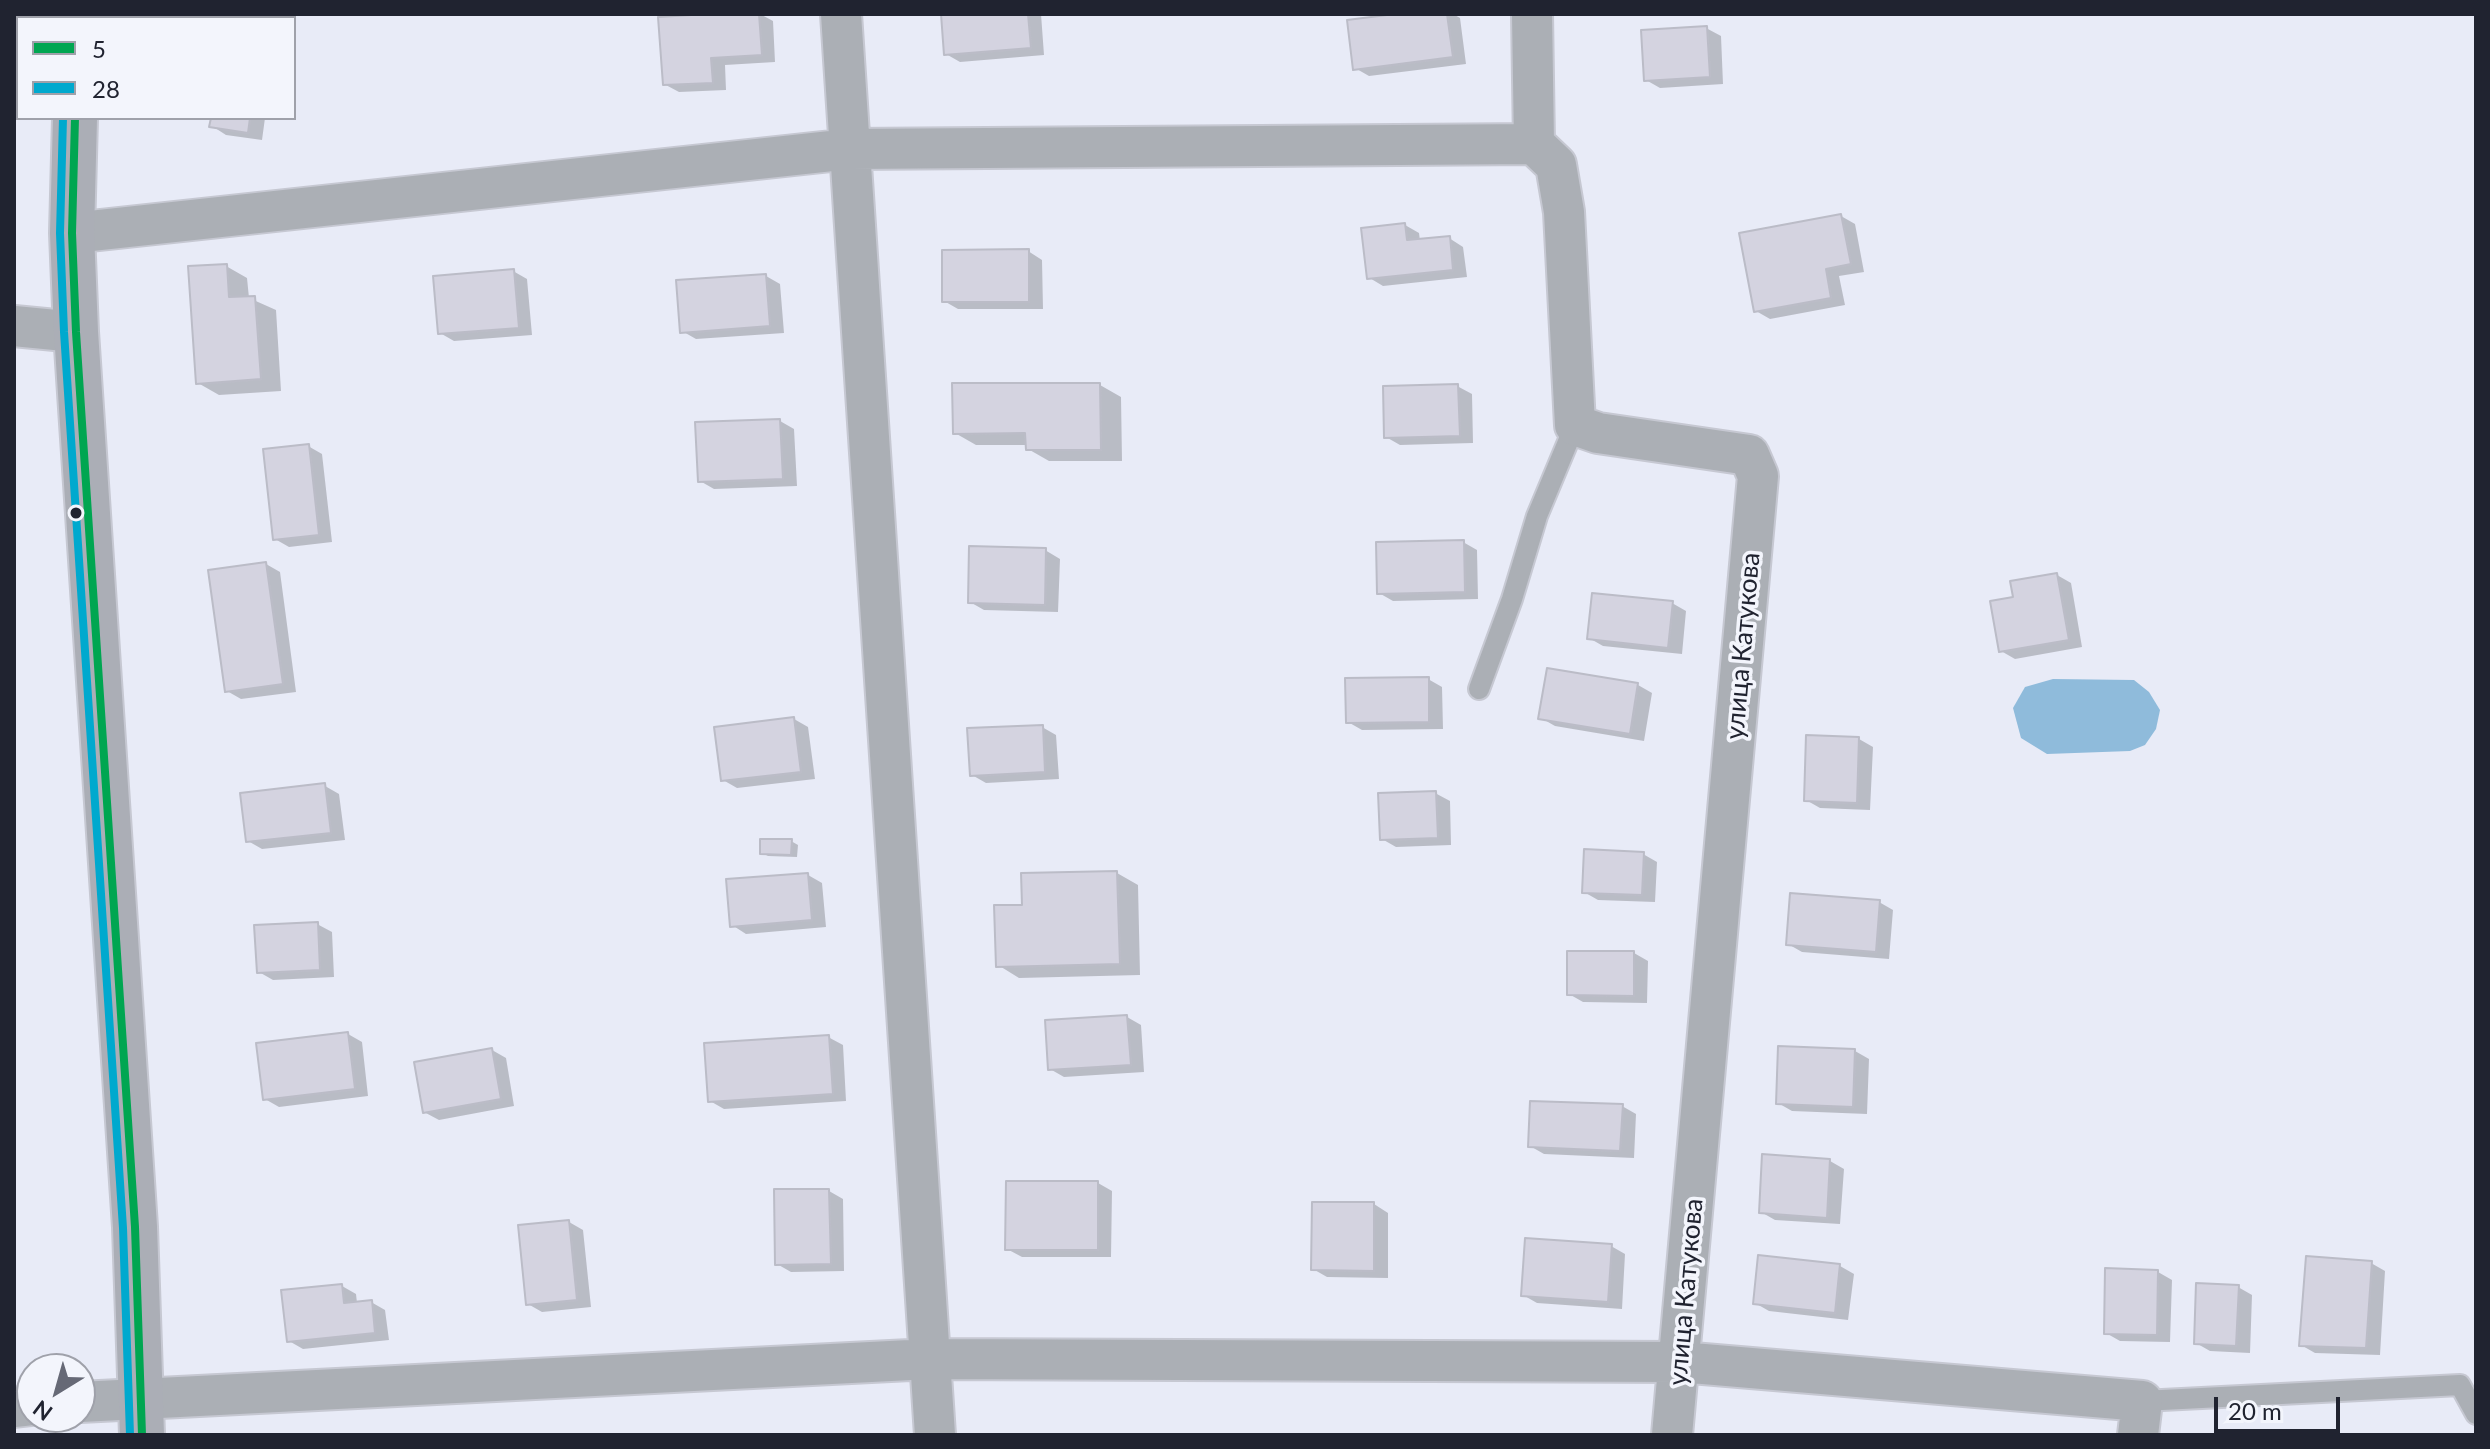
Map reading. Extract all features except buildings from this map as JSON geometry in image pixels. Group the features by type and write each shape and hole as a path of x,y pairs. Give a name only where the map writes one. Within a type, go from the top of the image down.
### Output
{"main road":[{"path":"75,120 72,233 76,332 135,1227 141,1416"}],"street":[{"path":"841,14 935,1435"},
{"path":"1532,14 1534,144"},
{"path":"72,233 850,149 1534,144 1556,165 1564,212 1575,425"},
{"path":"14,326 76,332"},
{"name":"улица Катукова","path":"1575,425 1598,433 1749,455 1758,476 1672,1435"},
{"path":"96,1406 141,1416 930,1359 1680,1362 2140,1418"}],"lane":[{"path":"1479,689 1512,599 1537,516 1575,425"},
{"path":"2140,1418 2460,1385 2476,1414"}],"water":[{"path":"2053,679 2134,680 2149,692 2160,710 2156,729 2145,745 2130,751 2047,754 2021,738 2013,708 2025,687"}],"transit line":[{"name":"28","path":"63,120 60,233 64,332 123,1228 130,1435"},
{"name":"5","path":"75,120 72,233 76,332 135,1227 142,1435"}]}
